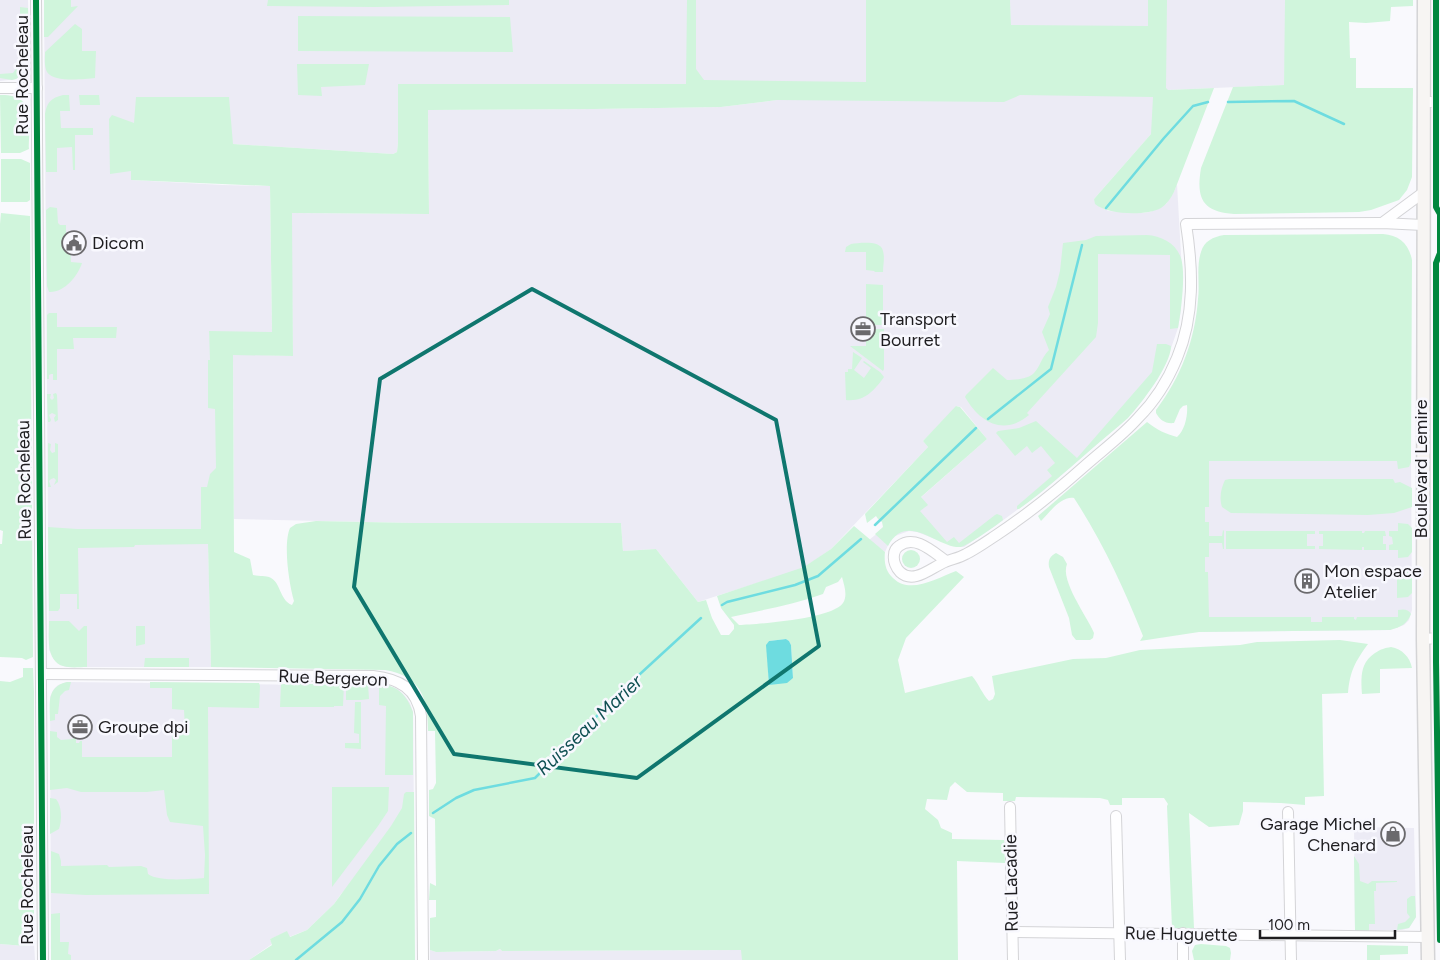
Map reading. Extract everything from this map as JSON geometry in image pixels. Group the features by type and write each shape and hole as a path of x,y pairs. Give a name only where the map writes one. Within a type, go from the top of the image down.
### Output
{"main road":[{"name":"Boulevard Lemire","path":"1424,0 1423,639 1428,960"}],"street":[{"name":"Rue Rocheleau","path":"36,0 43,960"},
{"path":"0,88 37,88"},
{"path":"1424,102 1440,102"},
{"path":"1382,223 1424,192"},
{"path":"946,561 922,545 913,542 906,542 896,548 894,556 899,572 910,576 924,574 946,561 971,552 1037,507 1133,424 1154,399 1175,362 1182,345 1187,324 1191,280 1186,224 1382,223 1423,225"},
{"path":"1423,639 1440,638"},
{"name":"Rue Bergeron","path":"41,674 374,676 392,679 405,686 415,697 421,716 423,960"},
{"name":"Rue Lacadie","path":"1010,807 1013,960"},
{"path":"1288,812 1291,960"},
{"path":"1116,816 1120,960"},
{"name":"Rue Huguette","path":"1012,932 1427,937"},
{"path":"1183,933 1183,960"}],"highlighted area":[{"path":"532,289 776,420 819,646 637,778 454,754 354,587 380,379"}],"shaded area":[{"path":"0,0 28,0 29,63 23,74 16,79 0,81"},
{"path":"44,0 866,0 866,84 398,84 398,143 397,152 393,154 233,144 131,180 270,186 272,333 209,332 221,442 208,538 211,667 66,667 54,659 49,650"},
{"path":"1010,0 1297,0 1285,59 1284,85 1168,90 1151,134 1094,199 1108,211 1150,212 1166,204 1177,184 1182,272 1181,310 1178,328 1157,380 1128,417 1043,491 964,547 954,546 917,532 909,531 895,536 890,541 885,552 869,540 987,439 961,407 957,406 923,441 928,447 831,549 804,568 698,602 656,549 623,551 621,523 414,523 234,519 233,354 293,356 291,213 429,214 428,110 721,107 777,100 1012,84"},
{"path":"1200,456 1411,457 1412,610 1409,620 1404,625 1390,630 1199,632"},
{"path":"67,682 389,686 398,689 410,703 413,712 414,822 307,930 289,937 287,932 270,939 272,944 249,960 51,960 50,697 58,685"},
{"path":"1354,827 1414,828 1416,917 1409,928 1402,930 1355,931"},
{"path":"34,942 35,960 0,960 0,944 25,946"},
{"path":"500,949 502,951 742,950 742,960 430,960 430,950 436,952 496,951"}],"green space":[{"path":"44,0 71,0 71,7 78,6 48,37 44,37"},
{"path":"268,0 509,0 509,5 267,6"},
{"path":"687,0 696,0 696,69 704,80 866,82 866,0 1010,0 1011,25 1148,26 1148,0 1167,0 1166,88 1168,90 1214,88 1172,196 1167,203 1155,211 1137,213 1118,212 1101,208 1095,204 1094,199 1151,134 1153,97 1020,95 1004,102 777,100 721,107 428,110 429,214 292,213 293,356 233,355 234,552 250,559 253,575 273,579 285,599 292,605 294,601 290,585 287,544 290,528 296,524 316,521 621,523 623,551 656,549 698,602 706,600 712,618 721,635 729,635 734,629 734,625 721,608 717,596 804,567 831,549 854,526 885,552 887,569 890,575 900,583 907,585 924,584 956,571 964,577 906,638 898,660 905,693 972,676 989,701 993,699 995,694 992,676 1073,659 1106,658 1140,650 1240,645 1257,642 1340,640 1368,644 1354,667 1348,693 1322,694 1324,796 1305,797 1305,805 1243,802 1243,811 1239,825 1209,827 1189,813 1194,928 1172,928 1168,804 1164,798 1122,798 1122,805 1110,805 1108,800 1100,798 1016,797 1015,801 1003,801 1003,793 967,792 955,782 950,787 947,800 927,799 925,809 938,820 941,828 952,833 952,839 1004,840 1005,863 957,861 958,960 742,960 741,950 502,951 500,949 496,951 436,952 430,950 430,918 436,917 436,900 429,900 430,883 436,886 435,819 429,816 429,790 433,789 436,783 435,731 428,731 424,699 414,683 407,677 385,670 211,667 208,544 78,548 79,609 77,609 77,594 60,594 60,608 58,611 49,611 48,527 77,529 201,529 201,487 207,487 210,474 216,468 215,409 208,408 209,331 272,332 270,186 131,180 131,171 110,174 109,119 112,115 134,123 136,97 229,97 233,144 393,154 397,152 398,143 398,84 686,84","holes":["842,577 845,590 843,603 825,613 794,620 739,625 731,617 812,598 823,594 826,587 838,582","786,639 791,645 793,678 769,685 767,644 769,641"]},
{"path":"1285,0 1413,0 1413,6 1391,7 1390,21 1349,22 1350,58 1356,58 1356,88 1413,88 1412,177 1407,190 1399,200 1371,210 1359,212 1234,214 1215,210 1204,202 1200,188 1201,168 1233,87 1284,85"},
{"path":"20,7 28,8 29,63 27,69 16,79 0,78 0,74 13,73 20,63"},
{"path":"298,16 510,17 513,52 298,51"},
{"path":"75,24 82,29 82,51 96,51 95,78 62,79 56,78 46,70 45,52"},
{"path":"297,64 369,64 365,85 321,87 322,96 298,95"},
{"path":"0,95 20,99 28,112 30,120 29,149 20,153 1,153"},
{"path":"63,95 69,95 70,111 60,111 61,128 93,128 93,135 75,135 75,170 73,170 72,147 57,148 57,172 46,172 45,114 50,101"},
{"path":"79,95 99,95 100,105 80,105"},
{"path":"1,159 21,159 30,163 30,200 27,202 1,202"},
{"path":"50,207 57,208 58,223 66,225 66,245 70,245 71,262 82,263 70,283 55,292 49,292 47,286 46,210"},
{"path":"1,213 30,216 33,657 26,660 22,658 0,657 0,544 2,544 3,531 0,530"},
{"path":"1383,234 1394,236 1402,241 1411,254 1412,260 1411,462 1409,467 1398,469 1397,461 1209,461 1209,507 1205,507 1205,522 1209,522 1209,536 1222,536 1224,531 1224,549 1222,543 1209,543 1209,557 1205,557 1205,572 1208,572 1209,617 1311,617 1311,622 1322,622 1322,617 1354,617 1356,620 1357,617 1398,617 1398,610 1407,610 1411,614 1408,620 1403,625 1390,630 1199,632 1140,641 1143,636 1120,583 1094,531 1074,498 1065,499 1060,502 1041,521 1038,516 1147,422 1169,435 1177,437 1182,430 1187,413 1187,405 1180,409 1174,423 1161,420 1156,410 1173,384 1190,343 1196,314 1200,258 1202,248 1207,242 1224,235"},
{"path":"1147,235 1158,237 1172,244 1181,258 1183,283 1178,328 1170,329 1170,255 1098,254 1098,323 1096,337 1027,413 1029,415 1020,421 1011,425 993,424 978,414 965,397 993,368 1007,380 1025,378 1034,373 1049,350 1042,332 1050,314 1048,307 1060,271 1063,243 1086,240 1096,236"},
{"path":"870,243 878,245 883,251 884,256 883,272 866,270 866,252 845,252 846,247 851,244"},
{"path":"1440,258 1440,502 1438,502 1438,266"},
{"path":"866,284 883,285 883,325 874,325 869,320 866,320"},
{"path":"49,313 57,313 57,327 117,327 116,338 73,338 74,349 57,349 57,380 53,380 53,374 49,375 49,379 47,379 47,315"},
{"path":"884,329 883,371 850,346 866,346 866,337 870,336 870,331"},
{"path":"1157,344 1171,346 1170,354 1161,373 1134,412 1054,482 1017,509 1017,506 1052,476 1047,470 1055,463 1041,446 1032,453 1027,446 1015,456 996,433 998,431 1019,428 1036,421 1077,458 1152,372"},
{"path":"853,352 862,358 854,370 864,378 871,368 864,361 884,377 868,394 858,399 846,400 845,372 848,372 848,369 852,369"},
{"path":"56,393 58,420 55,422 54,418 56,415 52,413 49,415 51,420 48,422 47,394 51,394 50,398 52,400 54,398 53,394"},
{"path":"956,406 960,407 987,439 921,497 928,505 920,511 947,542 954,537 959,543 997,514 1002,516 1003,520 961,547 943,543 913,531 904,531 896,536 888,546 875,534 883,527 882,522 876,516 867,523 865,514 928,447 923,441"},
{"path":"48,443 51,444 50,450 52,453 55,452 55,443 58,444 58,482 54,485 56,480 54,478 51,479 49,481 51,487 48,487"},
{"path":"1393,479 1395,483 1400,482 1412,488 1412,507 1394,513 1368,515 1231,513 1222,507 1221,500 1225,480"},
{"path":"1398,523 1408,524 1412,528 1412,552 1408,557 1398,558 1398,550 1389,550 1389,545 1393,544 1389,531 1398,531"},
{"path":"1226,531 1315,531 1315,534 1307,534 1307,546 1315,546 1315,549 1226,549"},
{"path":"1319,531 1362,531 1364,533 1365,531 1385,531 1386,536 1383,536 1383,544 1386,544 1386,550 1364,550 1364,547 1362,547 1362,550 1319,549 1319,546 1323,546 1323,534 1319,534"},
{"path":"911,550 917,553 920,559 917,565 911,568 905,565 902,559 905,553"},
{"path":"1056,553 1063,557 1067,564 1067,580 1094,633 1093,638 1090,640 1076,640 1072,635 1069,618 1049,567 1050,558"},
{"path":"1397,569 1405,569 1412,574 1412,593 1408,597 1397,598"},
{"path":"49,621 69,621 79,631 84,626 87,626 87,667 68,667 55,661 50,650"},
{"path":"136,626 145,626 145,644 136,646"},
{"path":"1391,647 1405,654 1412,668 1380,669 1380,693 1362,694 1362,671 1366,661 1377,652"},
{"path":"145,658 189,658 189,667 144,667"},
{"path":"23,668 33,668 34,692 34,942 25,946 0,944 0,681 10,682 23,677"},
{"path":"71,682 69,690 60,696 58,714 55,714 55,720 50,721 52,692 60,684"},
{"path":"150,682 259,683 260,686 259,708 208,707 209,894 86,895 51,893 51,851 59,854 61,866 141,866 147,868 148,874 153,877 175,879 204,878 203,826 170,822 167,815 164,790 147,792 81,792 67,788 50,790 50,731 57,732 57,737 61,740 73,739 74,728 76,728 76,743 82,741 82,757 172,757 172,728 185,728 184,710 172,709 172,688 150,688"},
{"path":"281,684 344,684 343,706 280,707"},
{"path":"346,684 368,684 369,699 346,700"},
{"path":"379,684 391,686 401,692 413,712 413,775 385,775 386,706 379,705"},
{"path":"355,702 361,702 361,749 345,748 345,743 359,743 359,734 354,733"},
{"path":"332,787 389,787 388,811 332,887"},
{"path":"406,792 414,792 415,960 249,960 272,945 270,939 287,931 290,937 307,930 334,904 391,826 402,808"},
{"path":"50,798 56,799 58,802 61,817 59,829 50,834"},
{"path":"1354,856 1359,864 1360,881 1368,884 1372,881 1397,881 1376,883 1376,891 1374,891 1375,924 1369,924 1369,931 1355,931"},
{"path":"1415,896 1416,917 1409,928 1397,930 1398,924 1405,922 1410,917 1407,913 1407,899"},
{"path":"60,913 60,942 69,942 68,954 71,955 71,960 51,960 51,914"},
{"path":"1201,944 1230,948 1230,960 1194,960 1192,951 1195,945"},
{"path":"1367,945 1408,946 1408,954 1380,955 1380,960 1367,960"}],"water":[{"path":"786,639 791,645 793,678 787,683 769,685 766,645 769,641"}],"waterway":[{"name":"Ruisseau Marier","path":"1228,102 1294,101 1344,124"},
{"name":"Ruisseau Marier","path":"1106,208 1193,106 1208,102"},
{"name":"Ruisseau Marier","path":"988,419 1051,369 1082,245"},
{"name":"Ruisseau Marier","path":"875,525 976,428"},
{"name":"Ruisseau Marier","path":"722,605 727,602 795,585 818,576 861,539"},
{"name":"Ruisseau Marier","path":"433,813 456,798 474,790 535,778 628,685 701,618"},
{"name":"Ruisseau Marier","path":"296,960 342,922 360,899 379,866 397,844 411,833"}],"cycle path":[{"path":"36,0 43,960"},
{"path":"1436,0 1436,207 1440,214 1440,253 1436,263 1436,662 1440,940"}],"place":[{"name":"Dicom","path":"74,243"},
{"name":"Transport Bourret","path":"863,329"},
{"name":"Mon espace Atelier","path":"1307,581"},
{"name":"Groupe dpi","path":"80,727"},
{"name":"Garage Michel Chenard","path":"1393,834"}]}
